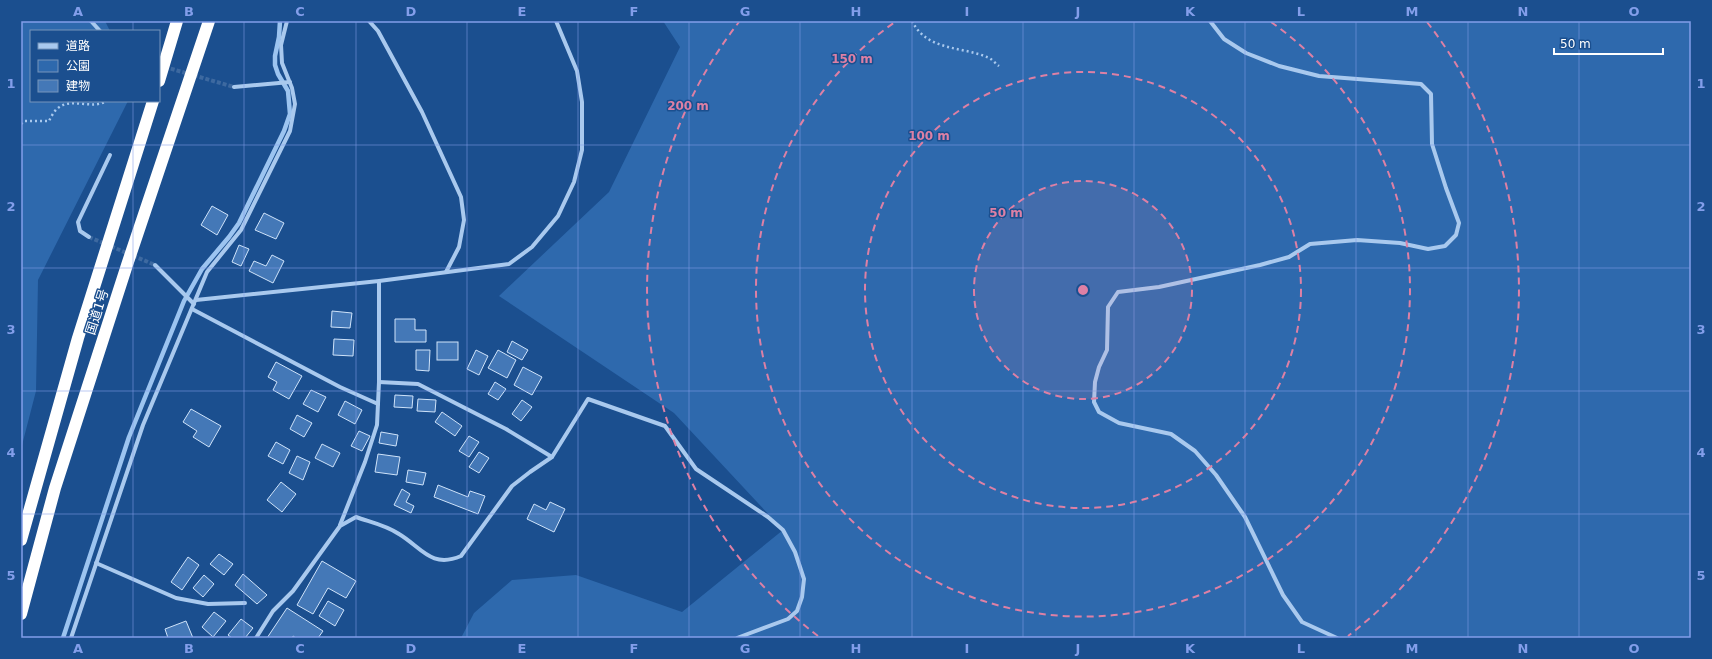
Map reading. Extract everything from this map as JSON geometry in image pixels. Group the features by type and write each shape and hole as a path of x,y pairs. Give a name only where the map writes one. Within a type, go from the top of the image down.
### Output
{"highway":[{"path":"160,78 177,21"},
{"name":"国道1号","path":"21,614 55,488 127,265 209,21"},
{"name":"国道1号","path":"21,540 78,338 153,102"}],"street":[{"path":"91,21 99,30"},
{"path":"71,638 143,425 208,272 241,230 290,131 295,104 290,82 282,63 281,45 287,21"},
{"path":"369,21 378,31 422,112 461,197 464,220 459,247 446,272"},
{"path":"194,305 509,264 532,247 558,216 574,182 582,150 582,102 576,71 556,21"},
{"path":"1210,21 1224,38 1246,53 1279,66 1319,76 1421,84 1431,94 1432,144 1459,223 1456,235 1446,246 1428,249 1400,243 1357,240 1310,244 1289,257 1260,265 1159,287 1118,292 1108,307 1107,350 1099,367 1095,382 1094,402 1099,412 1119,423 1171,434 1195,450 1216,475 1245,516 1283,595 1302,622 1337,638"},
{"path":"234,87 290,82"},
{"path":"89,237 80,230 78,222 110,155"},
{"path":"155,265 194,305 340,387 378,404"},
{"path":"256,638 273,611 293,591 340,526 365,462 377,425 379,382 379,281"},
{"path":"379,382 418,384 506,429 552,457"},
{"path":"340,526 356,517 399,533 425,554 438,560 450,561 461,556 512,486 552,457 588,399 665,426 696,469 768,518 783,530 795,552 804,579 802,597 797,611 788,619 737,638"},
{"path":"96,563 176,598 208,604 245,603"}],"path":[{"path":"912,21 927,39 954,49 988,57 999,66"},
{"path":"21,124 25,121 49,121 58,107 69,104 94,104 102,102"}],"green space":[{"path":"21,21 105,21 110,30 30,30 30,102 127,102 38,280 36,391 21,449"},
{"path":"663,21 1691,21 1691,638 461,638 474,613 512,580 576,575 682,612 783,530 674,413 499,296 609,192 680,47"}],"building":[{"path":"212,206 228,215 217,235 201,225"},
{"path":"264,213 284,223 276,239 255,230"},
{"path":"239,245 249,249 241,266 232,262"},
{"path":"272,255 284,261 273,283 249,271 254,261 266,266"},
{"path":"332,311 352,313 350,328 331,327"},
{"path":"395,319 415,319 415,330 426,330 426,342 395,342"},
{"path":"334,339 354,340 353,356 333,355"},
{"path":"512,341 528,350 522,360 507,352"},
{"path":"437,342 458,342 458,360 437,360"},
{"path":"416,350 430,350 429,371 416,370"},
{"path":"476,350 488,356 479,375 467,369"},
{"path":"498,350 516,360 507,378 488,368"},
{"path":"276,362 302,376 289,399 273,390 277,382 268,377"},
{"path":"523,367 542,377 532,395 514,385"},
{"path":"495,382 506,389 498,400 488,394"},
{"path":"311,390 326,397 318,412 303,404"},
{"path":"395,395 413,396 412,408 394,407"},
{"path":"418,399 436,400 435,412 417,411"},
{"path":"522,400 532,407 521,421 512,414"},
{"path":"345,401 362,410 355,424 338,415"},
{"path":"191,409 221,426 209,447 193,437 197,431 183,422"},
{"path":"442,412 462,426 455,436 435,422"},
{"path":"297,415 312,423 304,437 290,429"},
{"path":"359,431 370,436 362,451 351,446"},
{"path":"381,432 398,435 396,446 379,443"},
{"path":"469,436 479,442 469,457 459,451"},
{"path":"276,442 290,450 283,464 268,456"},
{"path":"322,444 340,453 333,467 315,458"},
{"path":"479,452 489,458 479,473 469,467"},
{"path":"378,454 400,457 397,475 375,472"},
{"path":"297,456 310,462 303,480 289,473"},
{"path":"408,470 426,473 423,485 406,482"},
{"path":"281,482 296,494 282,512 267,500"},
{"path":"438,485 468,497 470,491 485,496 478,514 434,497"},
{"path":"402,489 410,494 406,502 414,506 411,513 394,505"},
{"path":"550,502 565,509 554,532 527,519 534,504 546,510"},
{"path":"219,554 233,564 224,575 210,564"},
{"path":"188,557 199,565 182,590 171,582"},
{"path":"322,561 356,581 346,598 328,588 313,614 297,605"},
{"path":"243,574 267,595 257,604 235,585"},
{"path":"204,575 214,584 203,597 193,588"},
{"path":"328,601 344,610 335,626 319,616"},
{"path":"287,608 323,631 318,638 296,638 293,636 292,638 267,638"},
{"path":"214,612 226,621 213,637 202,627"},
{"path":"241,619 253,628 245,638 232,638 228,635"},
{"path":"186,621 193,638 168,638 165,629"}],"waterway":[{"path":"63,638 129,437 184,301 202,269 239,223 284,131 290,114 288,91 278,74 275,65 280,21"}],"tunnel":[{"path":"165,67 234,87"},
{"path":"89,237 155,265"}]}
